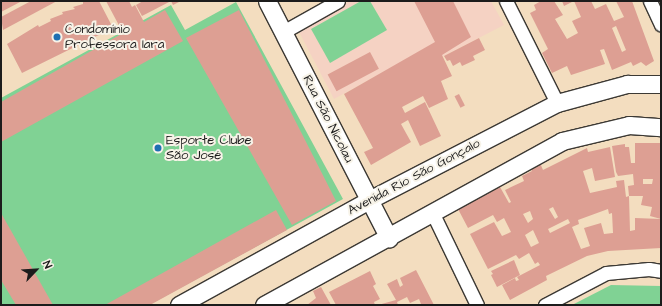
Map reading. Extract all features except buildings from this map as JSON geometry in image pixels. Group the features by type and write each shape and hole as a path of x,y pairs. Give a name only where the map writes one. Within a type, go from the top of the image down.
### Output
{"street":[{"name":"Rua São Nicolau","path":"267,1 389,238"},
{"path":"283,32 338,1"},
{"path":"506,1 557,103"},
{"path":"650,1 661,25"},
{"name":"Avenida Rio São Gonçalo","path":"179,305 369,200 557,103 627,84 661,84"},
{"path":"264,305 286,300 389,238 572,137 629,125 661,127"},
{"path":"433,214 477,305"},
{"path":"545,305 606,273 649,269 661,271"}],"shaded area":[{"path":"350,1 491,1 504,25 432,62 425,49 334,99 298,30"}],"green space":[{"path":"361,1 370,1 387,30 330,63 311,29"},
{"name":"Esporte Clube São José","path":"236,2 343,199 149,305 1,305 1,98 171,5 185,30"},
{"path":"611,285 661,286 661,305 572,305"}],"place":[{"name":"Condomínio Professora Iara","path":"57,37"},
{"name":"Esporte Clube São José","path":"158,148"}]}
